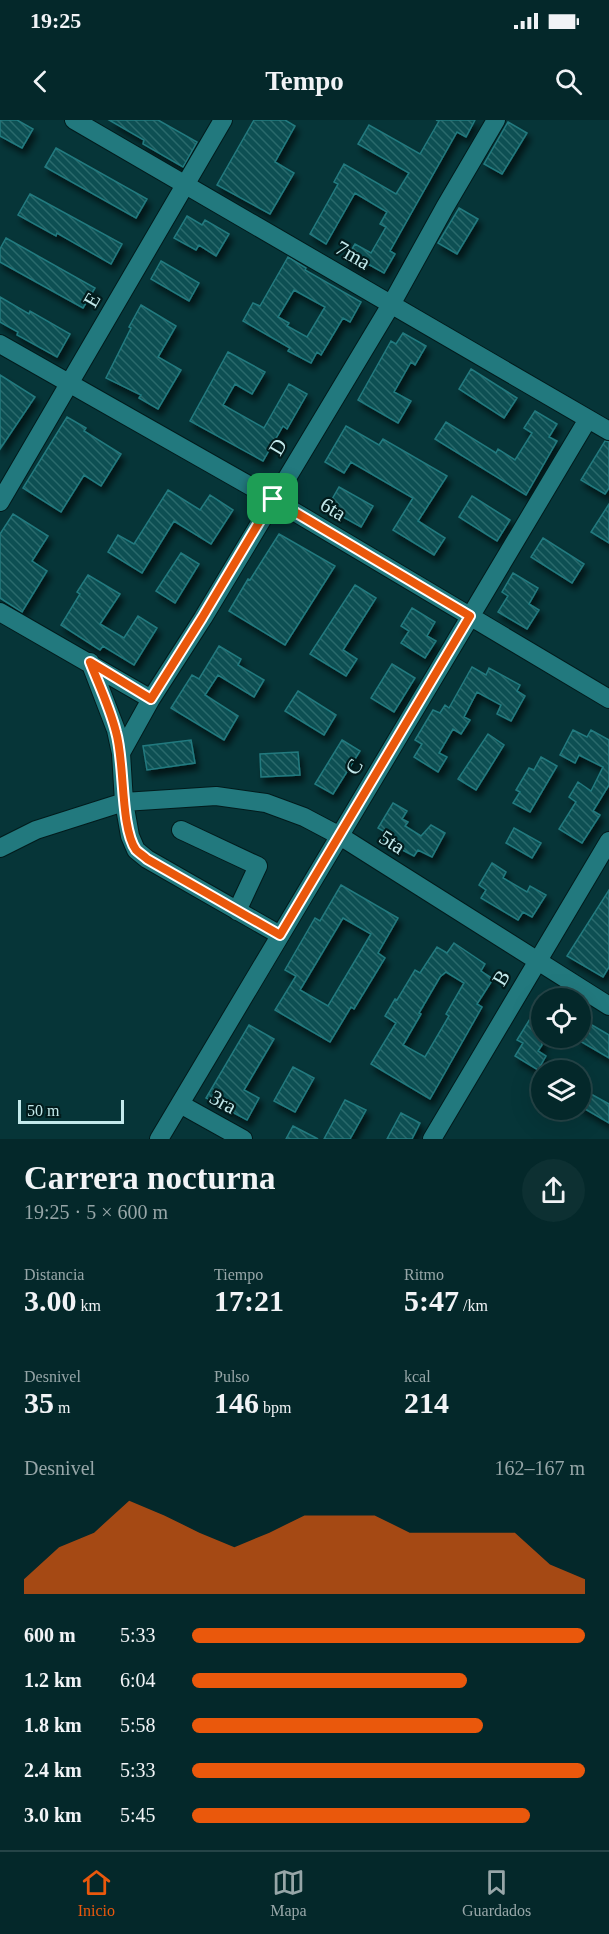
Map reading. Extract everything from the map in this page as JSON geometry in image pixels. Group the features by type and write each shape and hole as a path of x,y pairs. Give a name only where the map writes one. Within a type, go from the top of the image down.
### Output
{"street":[{"name":"7ma","path":"74,120 609,431"},
{"name":"E","path":"0,502 223,120"},
{"name":"D","path":"121,753 151,699 392,303 496,120"},
{"name":"6ta","path":"0,344 273,499 609,699"},
{"name":"C","path":"159,1139 588,419"},
{"path":"0,612 151,699"},
{"path":"90,662 116,730 121,753 124,802 130,836 136,850 147,859 280,935"},
{"name":"5ta","path":"0,848 36,830 124,802 216,796 267,803 304,817 340,836 609,1006"},
{"path":"181,830 258,866 237,911"},
{"name":"B","path":"432,1139 609,841"},
{"name":"3ra","path":"180,1104 243,1139"}],"building":[{"path":"0,120 17,120 33,129 22,148 0,136"},
{"path":"109,120 158,120 197,142 183,167 143,144 144,140"},
{"path":"254,120 285,120 295,126 275,162 294,173 270,214 217,185"},
{"path":"436,120 475,120 466,137 457,132 390,251 395,254 384,273 368,264 364,270 345,260 355,244 371,253 386,227 380,224 387,212 355,193 326,244 310,234 338,184 334,182 344,164 396,194 409,173 358,144 369,125 420,154 439,121"},
{"path":"508,122 527,133 502,174 484,164"},
{"path":"56,148 147,199 136,218 45,167"},
{"path":"30,194 122,244 111,264 57,233 56,236 18,215"},
{"path":"459,208 478,219 457,254 438,243"},
{"path":"187,216 202,225 205,220 229,234 216,256 199,245 196,250 174,238"},
{"path":"6,238 95,288 83,308 0,262 0,249"},
{"path":"288,257 306,268 305,270 361,302 350,322 343,318 321,355 317,352 311,363 288,351 290,348 243,321 253,303 260,306","holes":["294,290 325,307 307,337 287,326 289,323 278,317"]},
{"path":"161,261 199,283 189,301 151,279"},
{"path":"0,297 70,334 57,357 17,335 18,332 0,322"},
{"path":"141,305 176,326 158,357 181,370 158,409 139,398 141,395 106,378"},
{"path":"403,333 426,346 415,365 411,362 394,392 411,401 398,423 358,400 391,341 396,344"},
{"path":"228,352 265,372 252,394 235,384 223,405 264,428 289,384 307,394 287,429 283,426 263,461 190,421"},
{"path":"471,369 517,398 504,418 459,389"},
{"path":"0,375 35,397 0,449"},
{"path":"535,411 557,424 549,437 557,441 526,495 435,439 446,422 496,453 498,449 515,460 532,433 524,428"},
{"path":"67,417 86,428 84,431 121,454 101,486 84,475 61,512 23,488"},
{"path":"346,426 379,445 383,439 447,476 418,521 445,538 434,555 393,530 413,498 351,462 344,473 325,462"},
{"path":"605,441 609,442 609,488 605,494 581,480"},
{"path":"339,487 373,506 361,527 327,508"},
{"path":"168,490 200,510 210,495 233,510 211,544 174,521 142,573 108,552 118,535 134,544"},
{"path":"472,496 510,520 497,541 459,517"},
{"path":"609,504 609,543 591,532"},
{"path":"13,514 48,536 32,561 47,571 22,612 0,598 0,534"},
{"path":"279,534 335,566 285,645 229,611"},
{"path":"543,538 584,564 572,583 531,557"},
{"path":"181,553 199,564 175,603 156,591"},
{"path":"513,573 538,588 529,604 539,610 527,629 498,612 508,596 502,592"},
{"path":"88,575 120,594 100,624 124,638 138,616 157,628 134,665 103,646 100,650 61,625 80,594 77,592"},
{"path":"355,585 376,598 343,650 357,659 346,676 310,654"},
{"path":"412,608 435,622 427,636 436,641 425,658 401,643 409,631 401,626"},
{"path":"219,646 241,659 238,665 264,680 254,697 218,675 205,695 238,716 224,740 171,708 192,675 199,679"},
{"path":"392,664 415,678 394,712 371,698"},
{"path":"472,667 486,675 489,668 520,685 517,691 525,696 511,721 497,714 501,705 477,692 464,717 470,720 461,734 453,729 439,753 447,757 438,772 414,757 422,744 415,740 433,710 440,713 445,705 449,708"},
{"path":"298,691 336,715 324,735 285,711"},
{"path":"573,730 587,737 591,730 609,740 609,785 593,811 600,815 582,843 559,829 576,802 569,797 578,782 591,791 603,767 579,755 575,763 560,755"},
{"path":"488,734 504,745 476,790 458,779"},
{"path":"191,740 195,763 147,770 143,746"},
{"path":"342,740 360,751 333,794 315,784"},
{"path":"298,752 300,775 261,777 260,754"},
{"path":"541,757 557,766 530,812 513,803 520,792 516,790 529,768 534,770"},
{"path":"393,803 407,811 402,819 408,822 405,826 421,836 431,825 445,833 432,857 418,850 414,856 383,840 387,833 378,828"},
{"path":"514,828 541,843 532,858 506,843"},
{"path":"492,863 506,872 503,878 527,892 530,886 546,895 532,917 523,912 518,920 481,898 486,890 479,885"},
{"path":"341,885 398,918 378,953 385,958 354,1009 351,1007 330,1042 275,1010 296,976 285,970 315,918 320,921","holes":["343,918 371,934 328,1006 300,990"]},
{"path":"609,890 609,967 603,977 567,956"},
{"path":"454,943 485,964 481,971 493,979 477,1004 482,1007 430,1099 371,1064 396,1023 385,1016 395,999 397,1000 415,970 420,973 437,947 447,953","holes":["446,972 464,983 446,1014 449,1016 425,1057 403,1045 440,977"]},
{"path":"531,1017 531,1048 540,1048 538,1051 546,1056 544,1060 531,1060 531,1066 515,1056 523,1043 517,1040"},
{"path":"591,1024 609,1035 609,1058 591,1047"},
{"path":"249,1025 274,1039 244,1090 259,1098 247,1120 206,1098"},
{"path":"293,1067 314,1078 295,1112 274,1101"},
{"path":"591,1094 609,1104 609,1123 591,1112"},
{"path":"345,1100 366,1110 350,1139 324,1139"},
{"path":"401,1113 420,1123 412,1139 387,1139"},
{"path":"293,1126 318,1139 286,1139"}],"route":[{"path":"273,499 470,616 280,935 147,859 136,850 130,836 124,802 121,753 116,730 90,662 151,699 273,499"}]}
